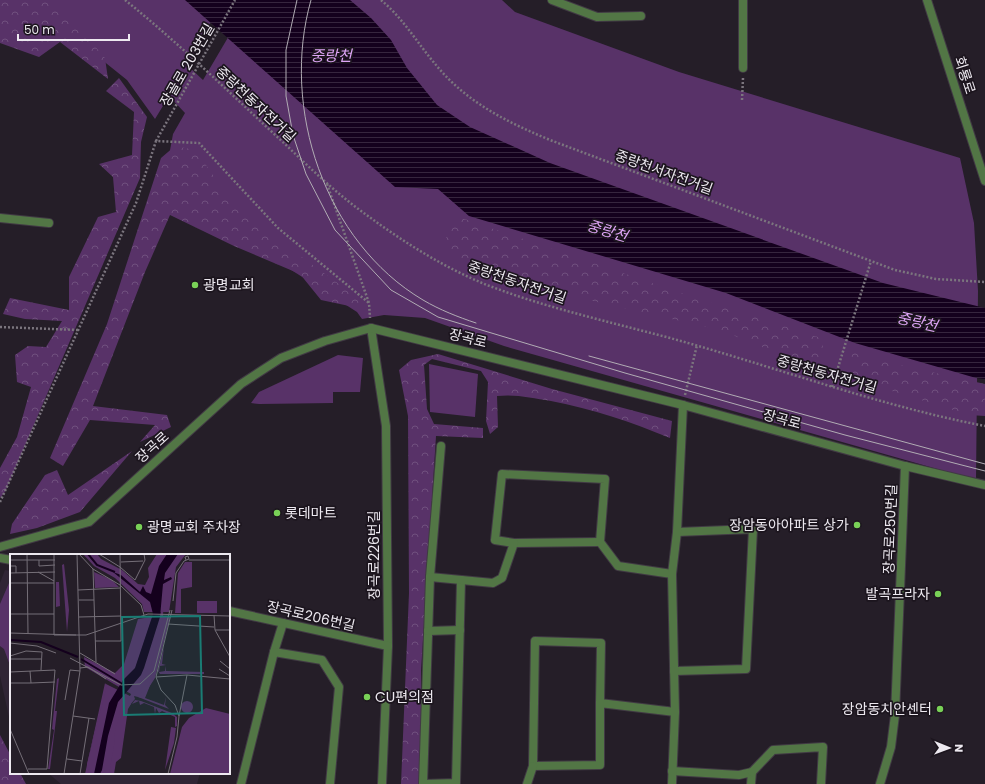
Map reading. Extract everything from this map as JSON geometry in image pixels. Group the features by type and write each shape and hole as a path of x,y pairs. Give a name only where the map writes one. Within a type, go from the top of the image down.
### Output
{"street":[{"path":"552,0 596,17 640,16"},
{"path":"743,0 743,68"},
{"name":"회룡로","path":"927,0 985,181"},
{"path":"0,218 49,223"},
{"name":"장곡로","path":"0,547 37,538 89,522 241,384 281,358 325,341 371,328 683,405 905,466 985,485"},
{"name":"장곡로226번길","path":"371,328 386,426 388,646 382,784"},
{"path":"672,784 674,671 672,574 677,532 683,405"},
{"path":"441,446 430,577 423,784 456,782 461,580"},
{"name":"장곡로250번길","path":"880,784 891,747 895,715 905,466"},
{"path":"600,542 514,543 495,540 502,474 605,479 600,542 618,566 672,574"},
{"path":"674,671 746,669 753,529 677,532"},
{"path":"430,577 493,583 502,578 514,543"},
{"path":"0,558 10,560"},
{"name":"장곡로206번길","path":"230,611 388,646"},
{"path":"241,784 274,652 283,623"},
{"path":"428,631 460,630"},
{"path":"527,784 533,766 535,641 601,643 600,765 533,766"},
{"path":"274,652 322,660 339,687 330,784"},
{"path":"600,704 674,712"},
{"path":"750,784 752,772 773,750 822,747 821,784"},
{"path":"672,772 738,775 752,772"}],"path":[{"name":"중랑천동자전거길","path":"125,0 170,38 327,184 366,215 443,264 487,285 573,312 697,345 832,387 936,416 985,426"},
{"name":"장골로 203번길","path":"0,502 136,203 156,141 235,0"},
{"name":"중랑천서자전거길","path":"381,0 401,21 436,66 450,81 473,100 500,118 550,140 895,270 930,278 985,282"},
{"path":"742,100 743,68"},
{"path":"156,141 199,143 278,228 369,303"},
{"path":"327,184 369,303 371,328"},
{"path":"832,387 871,261"},
{"path":"0,327 78,330"},
{"path":"683,405 697,345"}],"shaded area":[{"path":"5,570 10,571 10,721 0,676 0,583"},
{"path":"49,774 200,774 197,784 61,784"}],"green space":[{"path":"0,0 223,0 187,65 203,80 250,0 502,0 515,12 679,72 960,158 974,223 978,291 976,480 504,346 425,318 384,315 362,319 357,312 163,188 173,134 185,113 169,96 155,119 127,80 41,11"},
{"path":"0,0 55,0 105,58 108,79 60,42 39,57 0,43"},
{"path":"119,78 147,117 141,142 140,178 5,492 0,498 0,468 17,437 31,387 17,382 15,355 28,346 46,347 62,321 25,319 3,314 10,298 69,310 69,277 98,217 116,212 113,177 99,164 132,155 134,112 106,91"},
{"path":"175,146 195,150 241,213 361,300 354,307 321,300 300,274 234,246 170,215 145,272 93,406 167,415 171,427 140,442 155,425 90,420 63,466 50,458 107,324 161,158"},
{"path":"453,215 684,294 824,339 819,370 720,330 500,280 443,249"},
{"path":"852,351 882,361 985,384 985,416 969,415 850,378"},
{"path":"438,354 552,389 672,421 670,438 626,421 582,408 524,397 497,396 498,427 490,434 486,421 488,382 481,371 432,359 424,365 427,409 434,424 483,428 483,438 436,436 421,671 421,784 401,784 409,593 408,416 399,370 411,360"},
{"path":"338,355 363,358 360,392 333,392 333,403 251,403 259,392"},
{"path":"429,364 478,374 475,417 430,412"},
{"path":"132,451 80,512 37,528 10,534 12,524 45,475 57,470 68,495"},
{"path":"9,583 10,665 4,649 0,646 0,604"},
{"path":"0,735 10,754 10,774 21,774 26,784 0,784"}],"water":[{"name":"중랑천","path":"185,0 350,0 371,18 391,40 407,68 437,105 470,127 550,163 883,283 985,308 985,379 976,378 855,343 726,293 469,216 438,189 395,187"}],"tram line":[{"path":"297,0 286,50 286,96 293,135 306,174 335,230 391,290 438,317 625,373 845,435 985,471"},
{"path":"311,0 303,42 302,84 307,127 319,169 336,208 360,244 389,275 429,304 476,323"},
{"path":"589,356 985,464"}],"place":[{"name":"광명교회","path":"195,285"},
{"name":"롯데마트","path":"277,513"},
{"name":"장암동아아파트 상가","path":"857,525"},
{"name":"광명교회 주차장","path":"139,527"},
{"name":"발곡프라자","path":"938,594"},
{"name":"CU편의점","path":"367,697"},
{"name":"장암동치안센터","path":"940,709"}]}
